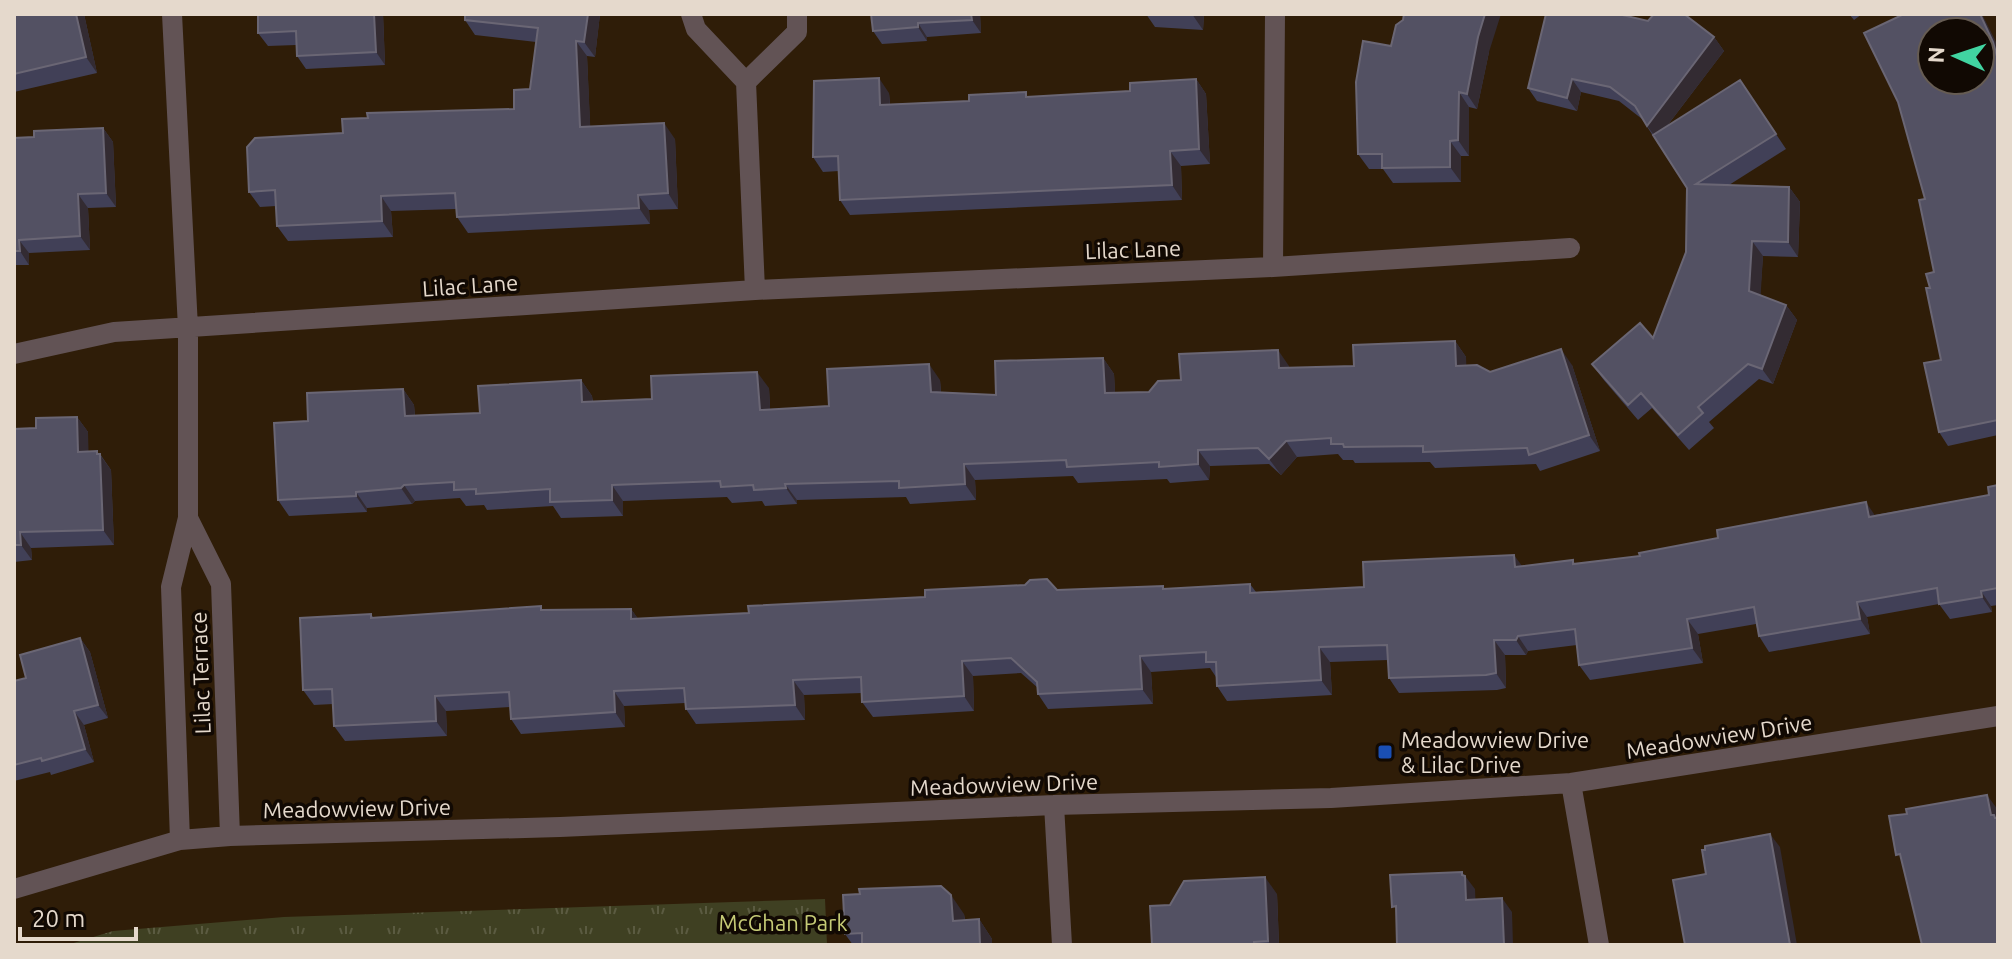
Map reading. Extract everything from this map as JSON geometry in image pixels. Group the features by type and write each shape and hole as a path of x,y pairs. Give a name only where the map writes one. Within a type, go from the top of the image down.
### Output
{"street":[{"name":"Lilac Terrace","path":"172,14 188,328 188,518 171,587 180,840"},
{"path":"691,14 696,29 746,82 755,290"},
{"path":"746,82 797,32 797,14"},
{"path":"1273,267 1275,14"},
{"name":"Lilac Lane","path":"188,328 755,290 1273,267 1570,248"},
{"path":"14,354 114,332 188,328"},
{"name":"Lilac Terrace","path":"188,518 221,584 230,836"},
{"name":"Meadowview Drive","path":"14,889 180,840 1054,805 1331,798 1571,783 1998,716"},
{"path":"1571,783 1599,945"},
{"path":"1054,805 1062,945"}],"green space":[{"name":"McGhan Park","path":"825,899 827,945 67,945 113,931 284,917"}],"building":[{"path":"14,14 76,14 86,57 14,74"},
{"path":"258,14 374,14 376,52 297,56 296,31 258,33"},
{"path":"465,14 588,14 584,42 576,41 580,127 664,123 668,193 638,195 639,208 457,217 455,193 381,196 382,221 277,226 275,190 249,192 247,147 255,138 343,133 342,119 368,118 367,113 514,109 514,90 530,89 538,28 465,20"},
{"path":"871,14 971,14 972,20 918,23 918,27 873,31"},
{"path":"1404,14 1485,14 1467,94 1459,92 1458,140 1450,141 1450,167 1382,168 1382,154 1358,154 1356,82 1363,41 1391,46 1396,25 1403,20"},
{"path":"1546,14 1618,14 1648,21 1654,14 1684,14 1714,37 1647,126 1635,106 1610,87 1572,79 1567,98 1528,88"},
{"path":"1904,14 1980,14 1916,16 1916,96 1996,96 1996,53 1998,420 1939,432 1924,363 1941,360 1926,288 1930,288 1926,274 1934,272 1919,200 1925,199 1898,102 1864,33"},
{"path":"879,78 880,105 969,101 969,95 1026,92 1026,97 1130,91 1130,83 1196,79 1199,149 1170,151 1172,185 840,200 838,156 813,157 814,81"},
{"path":"1740,80 1776,134 1696,184 1789,187 1788,242 1752,241 1749,291 1786,305 1762,369 1748,364 1698,407 1703,413 1678,435 1641,393 1628,405 1592,364 1640,323 1653,338 1686,252 1687,188 1653,135"},
{"path":"103,128 106,193 78,194 80,236 19,240 20,251 14,251 14,138 34,137 34,131"},
{"path":"1455,341 1456,366 1477,365 1490,372 1561,349 1589,435 1529,455 1527,448 1423,452 1423,446 1344,447 1343,444 1331,444 1331,438 1286,441 1269,459 1258,448 1198,450 1198,464 1159,467 1159,462 1067,467 1066,460 964,464 965,484 899,488 899,481 785,484 786,488 754,490 753,485 721,487 720,481 612,485 612,500 550,502 550,489 476,494 476,489 454,490 454,482 404,485 401,488 356,492 356,496 278,500 274,423 308,421 307,393 403,389 405,416 480,413 478,386 581,380 582,402 652,399 651,376 757,372 760,410 829,406 827,369 929,364 931,392 996,395 995,361 1103,358 1105,393 1149,392 1158,381 1181,380 1179,354 1278,350 1279,368 1354,366 1353,345"},
{"path":"77,417 78,452 97,451 100,454 103,530 20,532 21,545 14,545 14,429 36,428 36,418"},
{"path":"1998,485 1998,588 1981,591 1982,597 1939,604 1937,588 1857,602 1860,619 1759,636 1754,607 1687,619 1692,648 1579,665 1575,629 1518,636 1516,640 1494,640 1496,673 1486,675 1389,678 1387,645 1319,647 1321,680 1217,686 1216,662 1206,662 1206,652 1140,656 1142,689 1038,694 1037,682 1011,658 962,661 964,696 862,702 861,677 793,680 795,705 686,709 684,688 614,691 615,712 511,719 509,692 435,696 436,721 334,726 332,689 303,690 300,618 371,614 371,618 541,606 541,610 631,609 631,619 749,613 748,606 925,597 925,590 1025,585 1030,580 1047,579 1057,590 1250,584 1250,593 1364,587 1363,562 1514,555 1515,567 1640,556 1639,553 1718,538 1717,530 1866,502 1869,517 1989,495 1988,487"},
{"path":"80,638 98,705 74,711 85,749 14,765 14,681 26,678 20,655"},
{"path":"1987,795 1991,815 1998,818 1998,945 1922,945 1900,854 1896,855 1889,816 1907,814 1906,809"},
{"path":"1770,834 1790,945 1685,945 1673,880 1706,874 1702,850 1705,846"},
{"path":"1462,872 1465,876 1466,900 1502,898 1504,945 1397,945 1396,906 1392,907 1390,875"},
{"path":"1265,877 1268,941 1254,942 1254,945 1152,945 1150,906 1170,905 1184,881"},
{"path":"941,886 951,895 953,921 979,919 980,945 862,945 862,933 845,934 843,895 860,894 859,889"}],"place":[{"name":"Meadowview Drive & Lilac Drive","path":"1385,752"}]}
